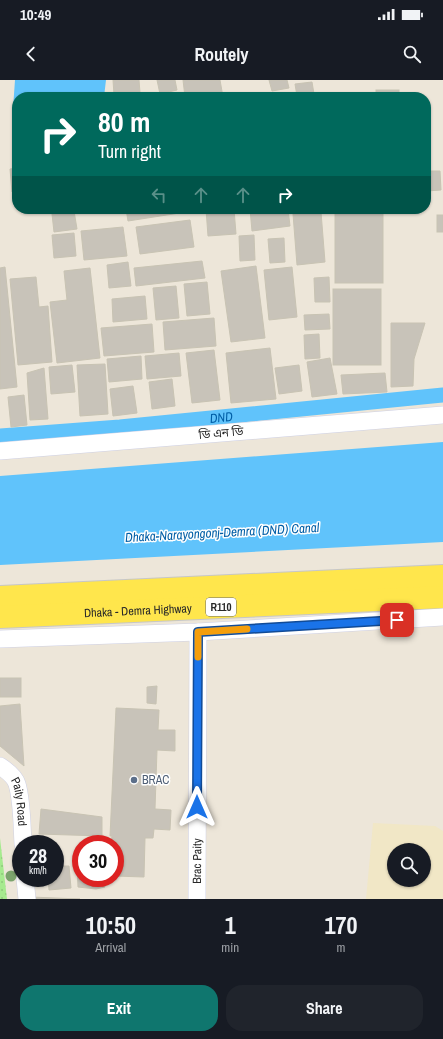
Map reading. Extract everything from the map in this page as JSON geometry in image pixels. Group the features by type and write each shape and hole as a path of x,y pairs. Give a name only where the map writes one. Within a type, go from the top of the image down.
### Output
{"main road":[{"name":"Dhaka - Demra Highway","path":"0,596 443,576"},
{"name":"Dhaka - Demra Highway","path":"0,617 443,597"}],"street":[{"name":"ডি এন ডি","path":"0,451 443,415"},
{"path":"0,639 198,632 443,617"},
{"name":"Brac Paity","path":"197,899 198,632"},
{"name":"Paity Road","path":"0,766 17,782 22,835"},
{"path":"26,887 27,899"}],"shaded area":[{"path":"373,823 435,826 443,831 443,899 366,899"}],"green space":[{"path":"0,838 7,899 0,899"}],"water":[{"path":"15,80 106,80 105,92 14,92"},
{"name":"Dhaka-Narayongonj-Demra (DND) Canal","path":"443,442 443,542 0,565 0,476"}],"building":[{"path":"113,80 139,80 140,92 114,92"},
{"path":"157,80 175,80 177,90 160,92"},
{"path":"183,80 220,80 222,92 184,92"},
{"path":"269,80 287,80 289,88 272,91"},
{"path":"312,82 314,92 296,92 295,84"},
{"path":"376,90 399,90 399,92 376,92"},
{"path":"10,169 12,169 12,192"},
{"path":"431,171 440,171 441,190 431,191"},
{"path":"52,214 74,214 77,229 54,232"},
{"path":"127,214 173,214 128,221"},
{"path":"206,214 234,214 236,234 208,236"},
{"path":"250,214 289,214 290,226 252,231"},
{"path":"293,214 321,214 325,262 297,265"},
{"path":"335,214 383,214 383,283 335,283"},
{"path":"437,215 443,215 443,232 437,232"},
{"path":"190,220 194,247 140,254 136,227"},
{"path":"123,227 127,256 84,260 81,231"},
{"path":"74,233 76,256 54,258 52,235"},
{"path":"254,235 255,260 240,261 239,236"},
{"path":"284,238 285,262 270,263 268,239"},
{"path":"202,261 205,278 136,286 134,268"},
{"path":"128,262 131,286 109,288 107,265"},
{"path":"256,266 265,338 231,342 221,271"},
{"path":"5,267 17,387 0,389 0,268"},
{"path":"292,267 297,317 269,320 264,270"},
{"path":"90,268 100,358 57,363 50,302 67,300 64,271"},
{"path":"36,277 39,307 48,306 52,362 18,365 10,279"},
{"path":"329,277 330,302 315,302 314,278"},
{"path":"207,282 210,314 187,316 184,284"},
{"path":"176,286 179,318 156,320 153,288"},
{"path":"333,289 381,289 381,365 333,365"},
{"path":"145,296 147,319 113,322 112,299"},
{"path":"329,314 330,329 305,330 304,315"},
{"path":"214,318 216,346 165,350 163,322"},
{"path":"391,323 425,323 414,359 413,386 391,387"},
{"path":"152,324 154,352 104,356 101,328"},
{"path":"319,334 320,358 305,359 304,335"},
{"path":"270,348 276,399 231,403 226,353"},
{"path":"214,350 220,400 192,403 186,353"},
{"path":"179,353 181,376 147,379 145,356"},
{"path":"141,356 142,379 109,382 107,359"},
{"path":"330,358 337,394 312,397 307,362"},
{"path":"105,364 108,414 80,416 77,365"},
{"path":"72,365 75,392 51,394 49,367"},
{"path":"299,365 302,391 279,394 275,368"},
{"path":"44,368 48,419 30,420 27,373"},
{"path":"385,373 387,392 343,394 341,375"},
{"path":"172,379 175,406 152,409 149,382"},
{"path":"133,386 137,413 113,416 110,389"},
{"path":"24,395 27,425 11,427 8,397"},
{"path":"0,678 21,678 21,697 0,697"},
{"path":"157,686 156,704 147,703 147,687"},
{"path":"20,704 24,766 0,746 0,706"},
{"name":"BRAC","path":"116,708 159,710 158,730 175,730 175,751 157,750 155,809 171,810 170,830 154,829 153,838 145,838 144,877 124,876 124,835 110,835"},
{"path":"41,809 102,817 102,835 39,834"},
{"path":"64,866 69,866 71,888 49,890 49,887 64,887"},
{"path":"78,887 105,887 96,889"},
{"path":"31,897 80,899 31,899"}],"waterway":[{"name":"DND","path":"0,436 120,427 443,395"}],"slow traffic":[{"path":"198,657 198,632 247,629"}],"place":[{"name":"BRAC","path":"134,780"}],"route":[{"path":"197,807 198,632 397,620"}]}
